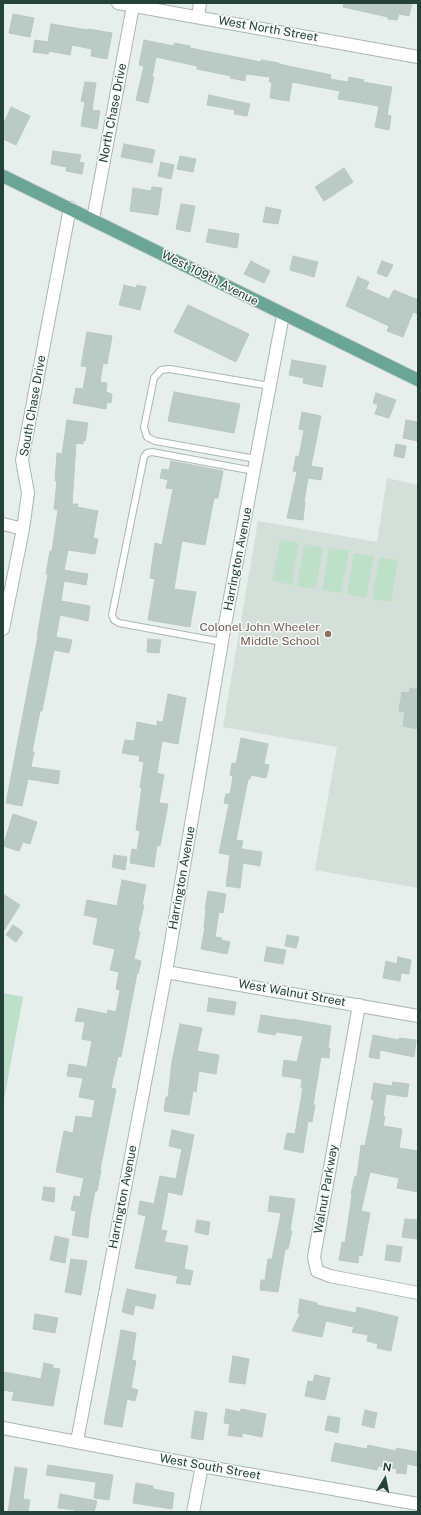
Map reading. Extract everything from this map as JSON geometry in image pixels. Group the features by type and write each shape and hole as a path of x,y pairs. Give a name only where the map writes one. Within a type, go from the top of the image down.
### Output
{"main road":[{"name":"West 109th Avenue","path":"3,176 418,380"}],"street":[{"name":"West North Street","path":"118,3 198,16 418,57"},
{"path":"198,16 200,3"},
{"name":"North Chase Drive","path":"93,219 133,6"},
{"name":"South Chase Drive","path":"3,628 23,528 28,492 22,460 70,208"},
{"name":"Harrington Avenue","path":"77,1441 166,972 222,642 283,314"},
{"path":"3,524 23,528"},
{"name":"West Walnut Street","path":"166,972 418,1016"},
{"name":"Walnut Parkway","path":"359,1005 314,1257 317,1271 330,1276 418,1293"},
{"name":"West South Street","path":"3,1428 202,1466 418,1504"},
{"path":"192,1512 202,1466"}],"lane":[{"path":"255,465 154,441 147,437 144,427 154,378 161,370 170,369 270,386"},
{"path":"222,642 119,623 114,620 112,615 144,457 147,453 152,452 255,465"}],"shaded area":[{"name":"Colonel John Wheeler Middle School","path":"387,478 418,485 418,888 315,870 337,747 223,727 258,521 377,542"}],"green space":[{"path":"280,540 299,543 292,585 272,581"},
{"path":"304,544 323,547 316,589 297,586"},
{"path":"329,548 349,551 341,593 322,590"},
{"path":"354,553 374,556 366,598 347,594"},
{"path":"379,557 398,560 391,602 372,599"},
{"path":"3,993 23,997 3,1105"}],"building":[{"path":"344,3 412,3 409,16 399,14 397,20 343,7"},
{"path":"13,14 34,18 30,37 9,33"},
{"path":"51,24 112,33 107,59 91,56 92,49 72,45 70,55 49,51 48,54 33,52 35,40 48,42"},
{"path":"144,40 174,46 174,43 190,46 190,48 261,62 261,60 279,63 331,75 330,79 348,82 349,77 364,80 363,82 392,87 387,115 391,116 389,130 375,127 379,106 338,99 340,91 292,82 289,101 270,98 272,82 269,82 270,77 246,74 245,81 230,78 231,76 197,69 197,66 156,57 152,77 154,77 148,103 136,100 144,66 139,65"},
{"path":"85,82 96,83 92,110 100,111 97,129 81,126 85,102 81,101"},
{"path":"209,95 250,104 247,116 234,114 235,110 207,105"},
{"path":"11,107 30,116 16,145 3,139 3,125"},
{"path":"124,144 155,150 152,163 121,157"},
{"path":"53,151 81,155 79,162 84,163 82,174 66,171 67,167 51,164"},
{"path":"180,156 196,159 193,172 177,169"},
{"path":"161,162 174,165 171,179 158,176"},
{"path":"344,168 353,182 324,201 315,187"},
{"path":"152,187 162,188 158,215 130,211 133,188 151,191"},
{"path":"181,204 195,206 190,232 176,229"},
{"path":"266,207 281,210 278,224 263,222"},
{"path":"209,229 239,234 237,248 206,242"},
{"path":"293,256 318,262 314,277 290,270"},
{"path":"251,261 270,271 264,283 244,274"},
{"path":"382,261 393,265 387,277 377,273"},
{"path":"358,277 369,282 366,289 389,299 394,290 418,300 418,314 413,312 403,337 387,331 389,326 346,306"},
{"path":"124,285 136,288 137,285 146,287 140,310 119,305"},
{"path":"188,305 249,334 236,362 174,332"},
{"path":"87,332 112,336 107,364 103,363 100,382 107,383 106,392 112,394 111,403 107,402 106,409 73,403 76,388 83,389 87,367 81,366"},
{"path":"292,360 326,366 322,387 303,383 304,378 289,375"},
{"path":"174,392 240,404 234,433 168,421"},
{"path":"376,393 396,400 389,418 375,414 378,405 373,403"},
{"path":"302,412 321,416 311,466 323,468 321,480 308,478 303,520 287,518 297,472 293,471 296,456 299,457 304,430 299,429"},
{"path":"67,420 88,423 85,441 83,441 83,444 76,443 72,504 78,504 77,507 98,511 93,538 98,539 95,554 68,550 64,570 88,574 86,585 64,581 61,601 90,606 88,621 60,615 56,637 72,640 69,653 54,650 32,752 34,752 31,767 60,771 58,784 28,779 22,806 6,803 38,636 48,574 46,574 50,551 52,551 58,510 54,509 57,481 55,481 57,453 62,454"},
{"path":"406,420 418,422 418,441 403,438"},
{"path":"396,444 406,446 404,458 394,456"},
{"path":"171,461 223,471 218,498 214,498 205,545 182,541 174,589 196,592 190,627 148,620 155,579 150,578 155,543 162,545 173,489 166,488 168,480 160,478 162,469 169,470"},
{"path":"148,639 161,640 159,653 147,652"},
{"path":"410,688 418,690 418,729 403,726 405,712 399,711 402,692 409,693"},
{"path":"168,694 186,698 178,744 162,741 157,773 164,775 159,803 168,804 160,846 157,845 154,867 130,863 132,849 137,850 140,831 136,830 144,762 139,761 140,756 122,753 125,740 134,741 137,722 157,726 157,721 163,722"},
{"path":"241,738 268,744 264,764 269,765 266,778 251,775 250,779 248,779 236,840 243,841 241,849 262,852 260,866 243,863 240,888 226,886 230,855 219,853 229,804 224,803 226,794 230,794 233,776 230,775 232,763 236,764"},
{"path":"13,814 37,822 30,844 23,842 19,851 3,846"},
{"path":"114,855 127,857 125,870 112,867"},
{"path":"122,880 146,885 142,905 144,905 138,931 140,932 134,959 141,961 138,974 137,973 121,1057 118,1056 111,1088 116,1089 97,1191 95,1191 90,1217 88,1238 72,1235 76,1211 71,1210 74,1196 80,1197 84,1178 56,1172 64,1131 73,1133 76,1116 92,1118 95,1100 79,1097 83,1078 67,1076 69,1064 87,1067 92,1041 82,1039 85,1022 75,1021 78,1008 107,1014 108,1010 116,1012 120,990 116,989 119,972 110,970 115,949 93,944 98,918 84,915 87,900 117,906"},
{"path":"208,891 226,894 223,913 219,912 215,937 222,938 221,940 230,942 227,954 201,949 205,928 205,910"},
{"path":"3,894 20,905 3,932"},
{"path":"13,925 23,932 16,942 6,935"},
{"path":"287,935 299,937 296,948 285,946"},
{"path":"267,947 286,950 283,964 264,961"},
{"path":"398,957 411,960 409,974 401,973 400,981 383,978 386,961 397,964"},
{"path":"209,998 236,1002 234,1015 207,1011"},
{"path":"261,1015 331,1026 328,1048 330,1048 329,1058 321,1057 313,1105 315,1105 312,1122 308,1121 303,1153 284,1149 287,1133 295,1134 303,1088 301,1088 302,1079 282,1076 284,1060 297,1062 303,1036 276,1032 275,1035 258,1032"},
{"path":"180,1024 202,1028 197,1051 219,1055 216,1074 199,1071 196,1092 193,1091 189,1115 164,1111 166,1097 168,1097 172,1062"},
{"path":"373,1035 399,1040 399,1038 416,1040 414,1057 380,1050 379,1059 369,1057"},
{"path":"393,1082 409,1084 407,1097 386,1094 383,1126 402,1129 399,1148 418,1151 418,1192 397,1188 399,1178 370,1172 361,1211 370,1213 362,1256 359,1255 358,1263 339,1260 342,1242 345,1243 351,1194 355,1176 357,1177 361,1145 365,1146 374,1100 371,1099 374,1083 392,1086"},
{"path":"172,1130 194,1135 182,1195 168,1192 161,1230 167,1231 164,1242 188,1246 184,1269 193,1271 190,1285 176,1283 178,1276 135,1268 146,1216 138,1214 140,1201 154,1204 160,1176 176,1179 182,1149 169,1146"},
{"path":"44,1187 55,1188 54,1202 42,1200"},
{"path":"270,1196 295,1199 290,1231 292,1231 288,1249 285,1249 278,1292 260,1290 261,1280 265,1280 268,1259 272,1259 281,1213 268,1211"},
{"path":"405,1219 418,1220 418,1239 402,1237"},
{"path":"197,1220 210,1222 208,1235 195,1232"},
{"path":"55,1236 69,1239 65,1263 50,1260"},
{"path":"387,1245 402,1247 400,1262 385,1260"},
{"path":"71,1259 87,1261 81,1295 65,1292"},
{"path":"127,1289 156,1295 153,1309 135,1305 133,1315 122,1312"},
{"path":"300,1299 317,1303 317,1305 356,1313 357,1307 398,1317 391,1351 377,1348 378,1344 367,1341 368,1335 352,1332 354,1327 326,1321 322,1337 292,1331 300,1314 298,1313"},
{"path":"35,1314 58,1318 55,1333 33,1329"},
{"path":"121,1330 136,1333 132,1360 136,1361 131,1388 138,1390 135,1401 127,1399 122,1427 104,1424"},
{"path":"233,1356 249,1359 245,1384 229,1382"},
{"path":"44,1363 53,1365 53,1368 60,1369 53,1406 12,1400 14,1392 3,1390 4,1372 41,1379"},
{"path":"315,1375 330,1378 325,1400 305,1396 308,1381 313,1382"},
{"path":"226,1409 240,1412 241,1409 266,1414 262,1437 242,1433 242,1437 228,1435 230,1424 224,1423"},
{"path":"365,1410 377,1413 374,1428 362,1425"},
{"path":"195,1411 207,1413 203,1440 191,1438"},
{"path":"328,1416 340,1418 338,1433 325,1430"},
{"path":"335,1443 367,1449 368,1445 396,1451 396,1448 418,1452 418,1466 407,1464 406,1474 396,1473 397,1469 378,1466 377,1470 331,1461"},
{"path":"48,1465 113,1475 109,1500 94,1498 96,1482 46,1475"},
{"path":"15,1467 27,1469 23,1499 30,1500 28,1512 8,1512"},
{"path":"136,1483 153,1486 153,1489 174,1493 172,1509 133,1503"},
{"path":"60,1494 97,1501 94,1512 75,1512 75,1510 58,1508"}],"place":[{"name":"Colonel John Wheeler Middle School","path":"328,634"}]}
